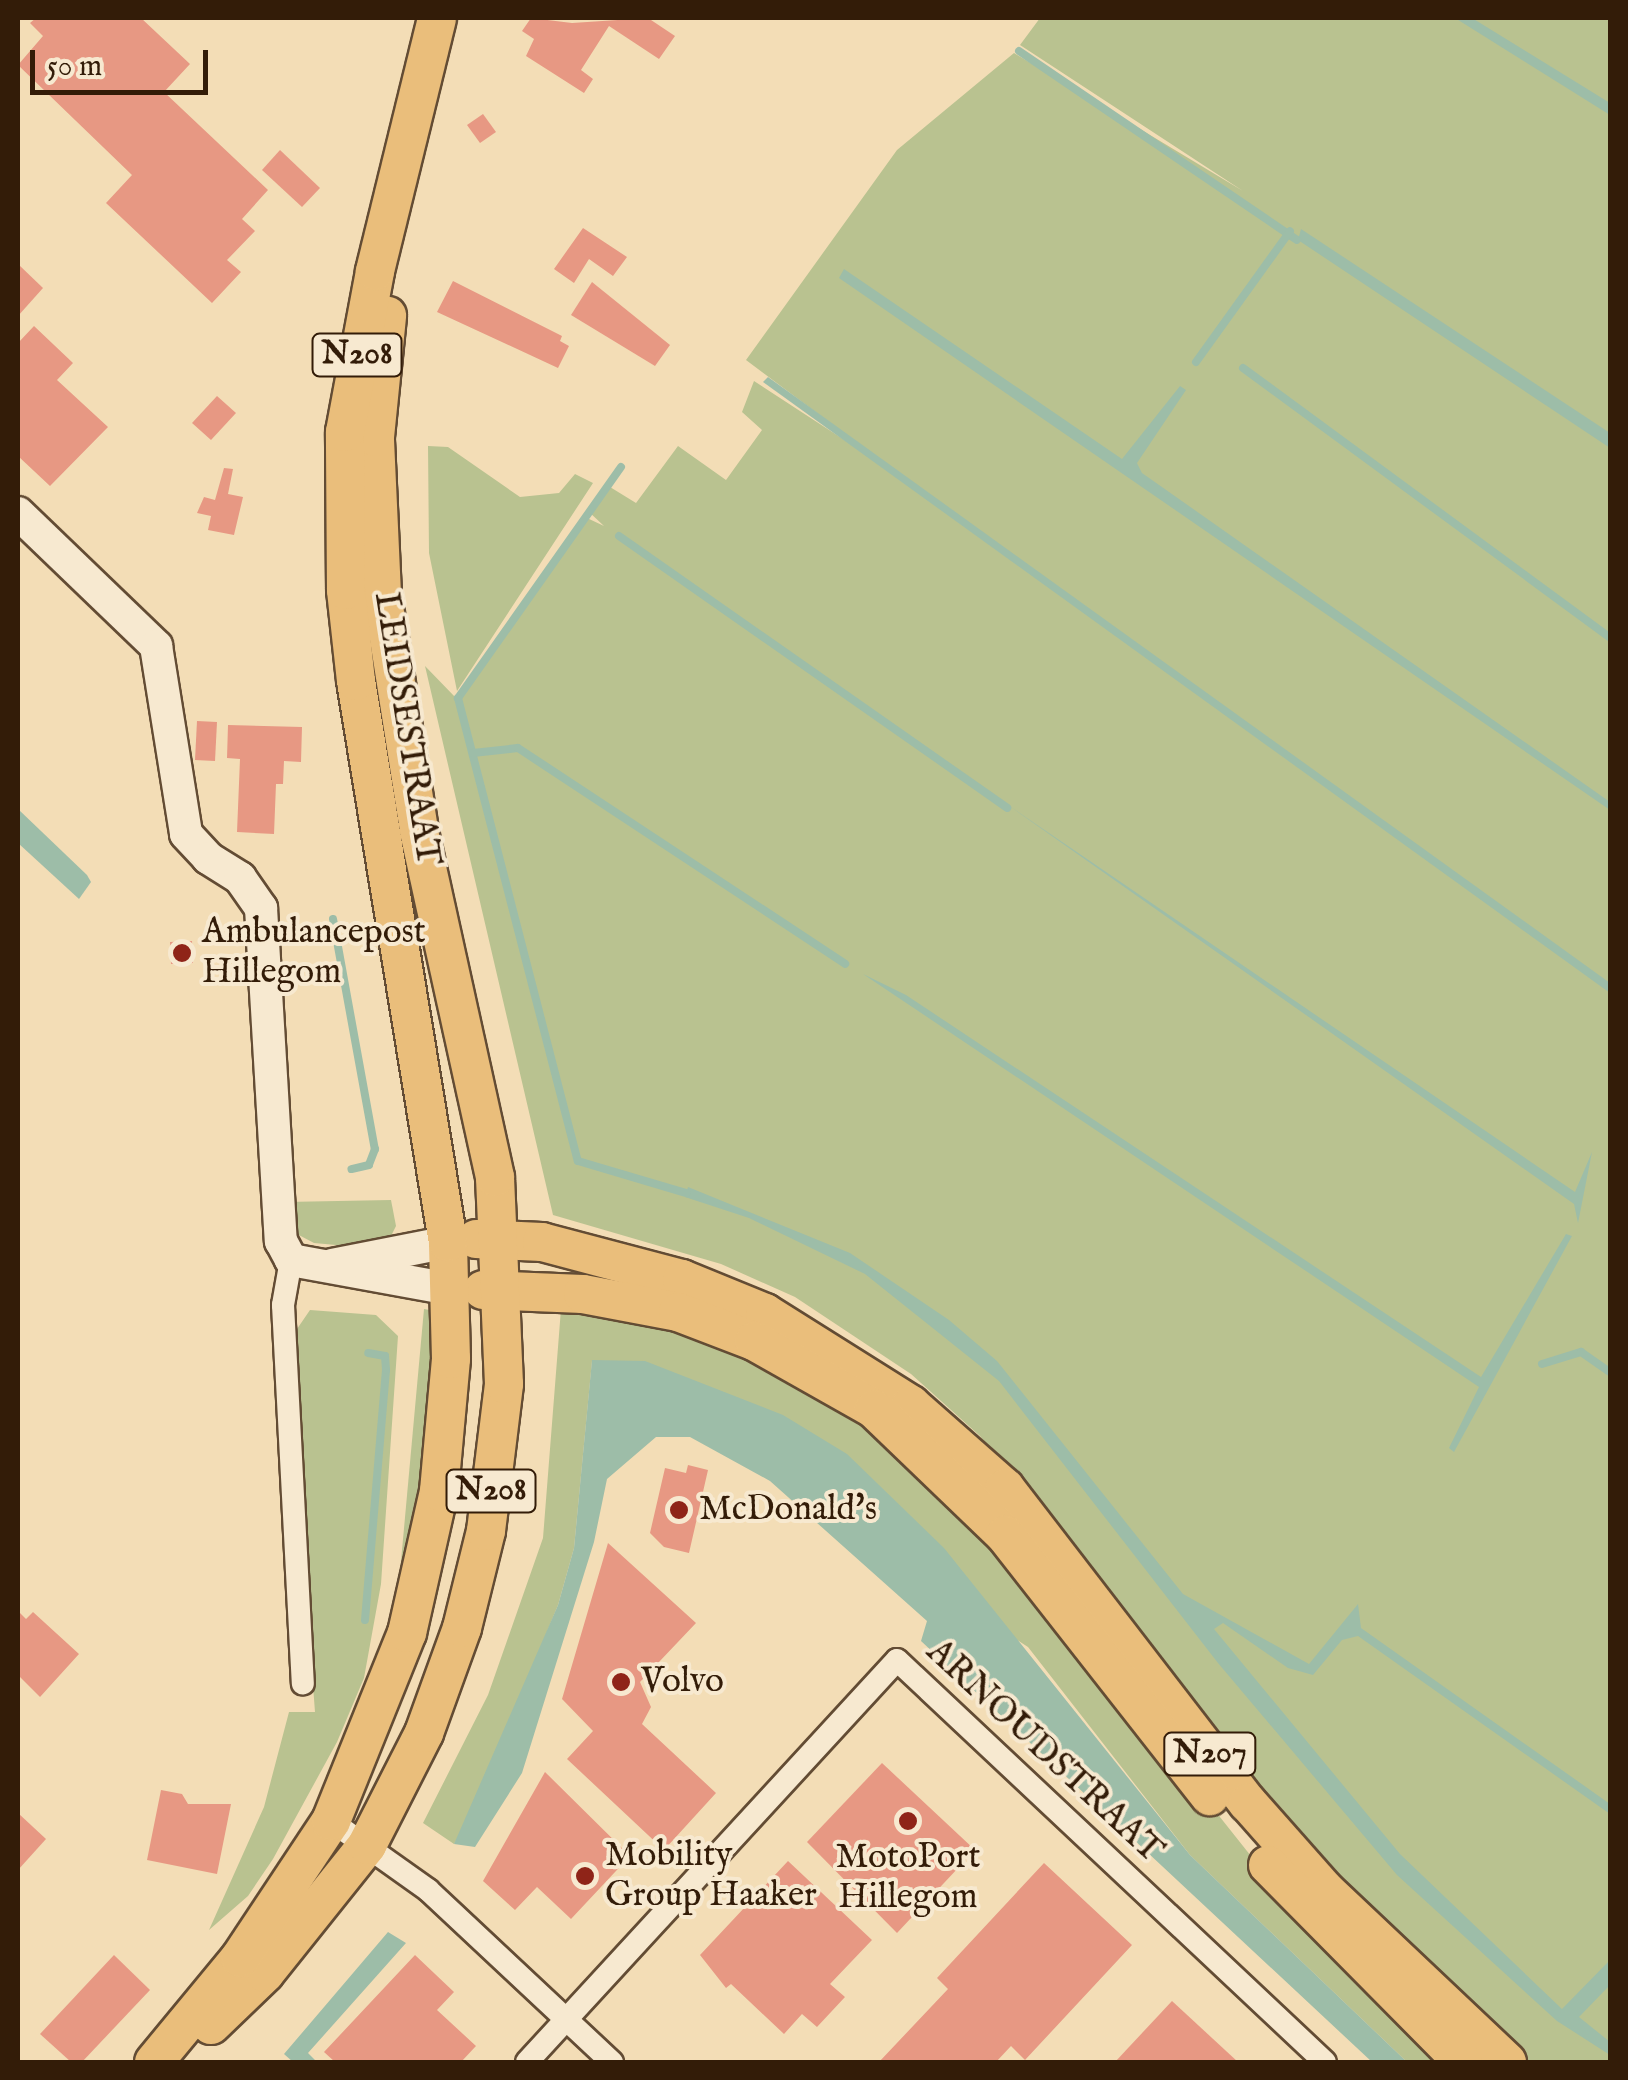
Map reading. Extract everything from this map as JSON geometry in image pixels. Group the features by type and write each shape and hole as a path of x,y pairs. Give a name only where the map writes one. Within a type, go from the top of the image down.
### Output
{"main road":[{"name":"LEIDSESTRAAT","path":"154,2062 250,1944 330,1821 407,1633 432,1534 447,1434 451,1288 448,1242 346,590 345,432 361,334 437,18"},
{"name":"LEIDSESTRAAT","path":"165,2062 264,1974 367,1844 424,1733 462,1628 486,1531 498,1440 505,1290 495,1177 419,830 382,594 375,436 411,124"},
{"name":"N207","path":"448,1242 501,1237 682,1279 765,1313 910,1404 1005,1488 1248,1804 1324,1889 1507,2062"},
{"name":"N207","path":"451,1288 625,1299 678,1312 754,1341 874,1410 1005,1535 1204,1789 1325,1929 1463,2062"}],"street":[{"path":"18,513 156,646 186,834 208,858 240,878 260,908 281,1241 304,1264 451,1288"},
{"path":"304,1264 448,1242"},
{"path":"303,1683 284,1305 304,1264"},
{"name":"ARNOUDSTRAAT","path":"527,2062 897,1660 1325,2062"},
{"path":"330,1821 428,1890 612,2062"}],"shaded area":[{"path":"1040,18 1610,18 1610,2062 1520,2062 1329,1885 980,1436 911,1374 795,1297 721,1264 553,1215 425,666 455,697 469,738 461,698 587,518 604,526 588,511 610,487 636,503 678,446 726,480 762,430 742,412 754,381 915,486 746,360 897,150 1014,53 1243,191 1020,45"},
{"path":"1455,18 1472,18 1610,103 1610,115"},
{"path":"1301,229 1610,433 1610,448 1298,240"},
{"path":"844,269 1122,459 1180,386 1186,390 1137,463 1142,473 1610,802 1610,810 839,278"},
{"path":"768,377 1610,983 1610,993 763,382"},
{"path":"428,446 448,447 520,497 559,493 575,474 593,483 457,691 429,553"},
{"path":"1008,805 1575,1192 1592,1152 1578,1223 1574,1204"},
{"path":"18,809 87,875 91,882 79,899 18,843"},
{"path":"863,974 906,995 1481,1377 1566,1234 1572,1236 1454,1452 1449,1448 1479,1387"},
{"path":"688,1187 850,1253 949,1320 997,1361 1183,1594 1309,1664 1358,1604 1361,1628 1610,1804 1610,1814 1358,1636 1342,1640 1313,1675 1288,1668 1223,1623 1214,1629 1400,1854 1562,2009 1610,1960 1610,1985 1579,2017 1610,2042 1610,2055 1557,2021 1397,1875 1218,1663 999,1381 865,1274 749,1218 685,1197"},
{"path":"391,1200 396,1226 390,1238 347,1246 314,1243 295,1233 285,1202"},
{"path":"424,1309 435,1311 443,1356 394,1638"},
{"path":"561,1309 596,1309 740,1346 919,1458 1084,1646 1278,1890 1455,2062 1407,2062 1190,1855 1028,1647 592,1361 574,1548 558,1605 470,1818 454,1844 423,1823 488,1695 543,1538"},
{"path":"310,1310 376,1315 398,1336 381,1584 364,1678 337,1742 273,1859 248,1896 209,1930 264,1807 289,1712 315,1712 289,1369 297,1329"},
{"path":"592,1360 645,1361 783,1415 847,1454 944,1548 1190,1855 1407,2062 1372,2062 921,1641 927,1621 770,1481 690,1437 656,1437 607,1479 594,1542 522,1773 475,1847 454,1844 558,1605 574,1548"},
{"path":"388,1932 406,1943 308,2053 317,2062 293,2062 284,2054"}],"building":[{"path":"36,18 141,18 190,64 164,92 268,190 242,219 255,231 227,260 241,272 212,303 106,203 132,175 18,65 43,36 30,23"},
{"path":"531,18 572,23 648,18 675,36 659,59 609,26 581,70 593,79 584,93 526,56 534,39 522,31"},
{"path":"483,114 496,132 480,143 467,125"},
{"path":"280,150 320,188 302,207 262,170"},
{"path":"583,228 627,257 613,276 589,259 574,283 554,269"},
{"path":"18,264 43,288 18,316"},
{"path":"453,281 562,336 560,341 569,346 558,368 437,312"},
{"path":"592,282 670,345 655,366 571,315"},
{"path":"34,326 73,363 57,380 108,427 50,486 18,456 18,343"},
{"path":"217,396 236,413 211,440 192,423"},
{"path":"224,468 233,469 228,494 243,497 234,535 208,530 211,516 197,513 204,497 215,500"},
{"path":"197,721 217,722 215,761 195,760"},
{"path":"228,725 302,727 301,762 284,761 283,784 276,784 274,834 237,832 240,759 227,758"},
{"name":"Ambulancepost Hillegom","path":"192,941 193,963 171,964 170,942"},
{"path":"688,1465 708,1470 689,1553 664,1547 650,1533 665,1468 686,1473"},
{"path":"608,1543 696,1623 640,1682 651,1707 642,1724 716,1793 664,1850 567,1759 593,1731 562,1699"},
{"path":"18,1611 26,1619 33,1612 79,1654 40,1697 18,1675"},
{"path":"882,1763 975,1850 897,1933 807,1842"},
{"path":"545,1772 630,1856 571,1919 537,1887 515,1910 483,1881"},
{"path":"161,1790 182,1794 188,1804 231,1804 217,1874 147,1860"},
{"path":"18,1813 46,1839 18,1870"},
{"path":"788,1861 872,1940 830,1984 845,1997 817,2027 802,2014 784,2034 731,1984 726,1988 700,1955"},
{"path":"1044,1863 1132,1945 1025,2060 1011,2046 996,2062 879,2062 948,1989 937,1978"},
{"path":"114,1955 150,1990 82,2062 71,2062 40,2034"},
{"path":"415,1955 454,1992 437,2010 476,2046 461,2062 335,2062 324,2052"},
{"path":"1172,2001 1238,2062 1115,2062"}],"waterway":[{"path":"1019,51 1297,240"},
{"path":"1196,362 1290,231"},
{"path":"1243,368 1610,638"},
{"path":"621,467 458,698 578,1161 686,1193"},
{"path":"619,536 1007,808"},
{"path":"473,753 518,748 845,964"},
{"path":"333,919 375,1149 369,1165 351,1169"},
{"path":"1542,1364 1581,1352 1610,1372"},
{"path":"365,1620 386,1370 385,1356 368,1353"}],"place":[{"name":"Ambulancepost Hillegom","path":"182,953"},
{"name":"McDonald's","path":"679,1510"},
{"name":"Volvo","path":"621,1682"},
{"name":"MotoPort Hillegom","path":"908,1821"},
{"name":"Mobility Group Haaker","path":"585,1876"}]}
